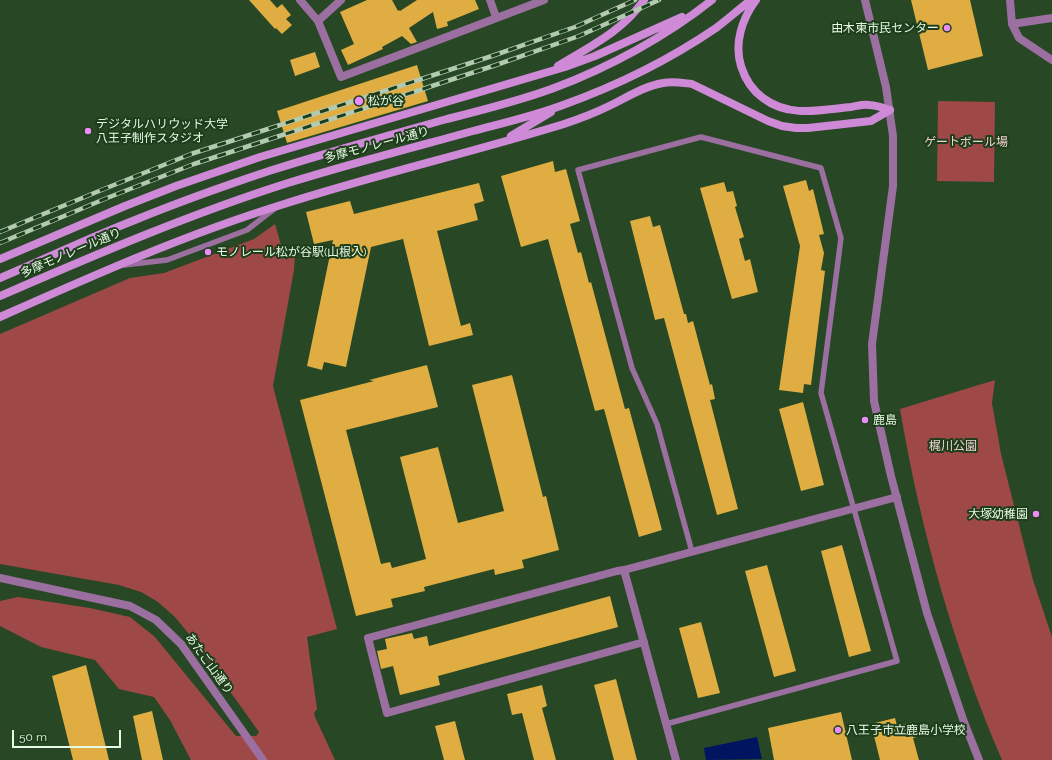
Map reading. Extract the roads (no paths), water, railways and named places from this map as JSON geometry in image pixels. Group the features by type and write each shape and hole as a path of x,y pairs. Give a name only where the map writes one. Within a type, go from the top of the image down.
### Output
{"main road":[{"path":"549,71 592,47 617,29 637,10 644,0"},
{"name":"多摩モノレール通り","path":"0,278 135,220 183,201 269,171 504,104 554,88 637,49 680,24 712,0"},
{"name":"多摩モノレール通り","path":"0,296 90,257 254,194 343,166 509,121 562,105 603,89 685,48 718,27 751,0"},
{"path":"756,0 741,27 738,46 739,60 743,72 749,84 758,94 771,104 786,110 798,112 869,104 890,110"},
{"path":"0,259 183,183 260,157 565,67 595,56 705,6"},
{"path":"0,317 116,266 166,246 279,205 396,170 567,123 654,85 668,82 692,84 768,121 782,126 796,128 871,121 890,110"},
{"path":"500,142 562,105"}],"street":[{"path":"300,0 318,20 341,77 544,0"},
{"path":"318,20 341,0"},
{"path":"490,0 496,18"},
{"path":"865,0 883,69 890,110 892,136 893,186 872,344 874,401 878,422 927,613 964,722 979,760"},
{"path":"1010,0 1012,24 1019,38 1052,60"},
{"path":"1012,24 1052,18"},
{"path":"644,642 387,713 368,638 897,497"},
{"path":"624,570 676,760"},
{"name":"あたご山通り","path":"0,578 130,606 156,620 181,644 263,760"}],"lane":[{"path":"666,724 897,661 821,393 841,238 822,168 701,137 578,170 632,368 656,424 692,552"},
{"path":"116,266 167,260 247,230 279,205"}],"railway":[{"path":"0,232 191,154 492,56 575,27 635,0"},
{"path":"0,243 107,198 194,164 496,65 579,36 659,0"}],"place":[{"name":"由木東市民センター","path":"947,28"},
{"name":"松が谷","path":"359,101"},
{"name":"デジタルハリウッド大学 八王子制作スタジオ","path":"88,131"},
{"name":"モノレール松が谷駅(山根入)","path":"208,252"},
{"name":"鹿島","path":"865,420"},
{"name":"大塚幼稚園","path":"1036,514"},
{"name":"八王子市立鹿島小学校","path":"838,730"}],"park label":[{"name":"ゲートボール場","path":"966,142"},
{"name":"梶川公園","path":"953,446"}]}
